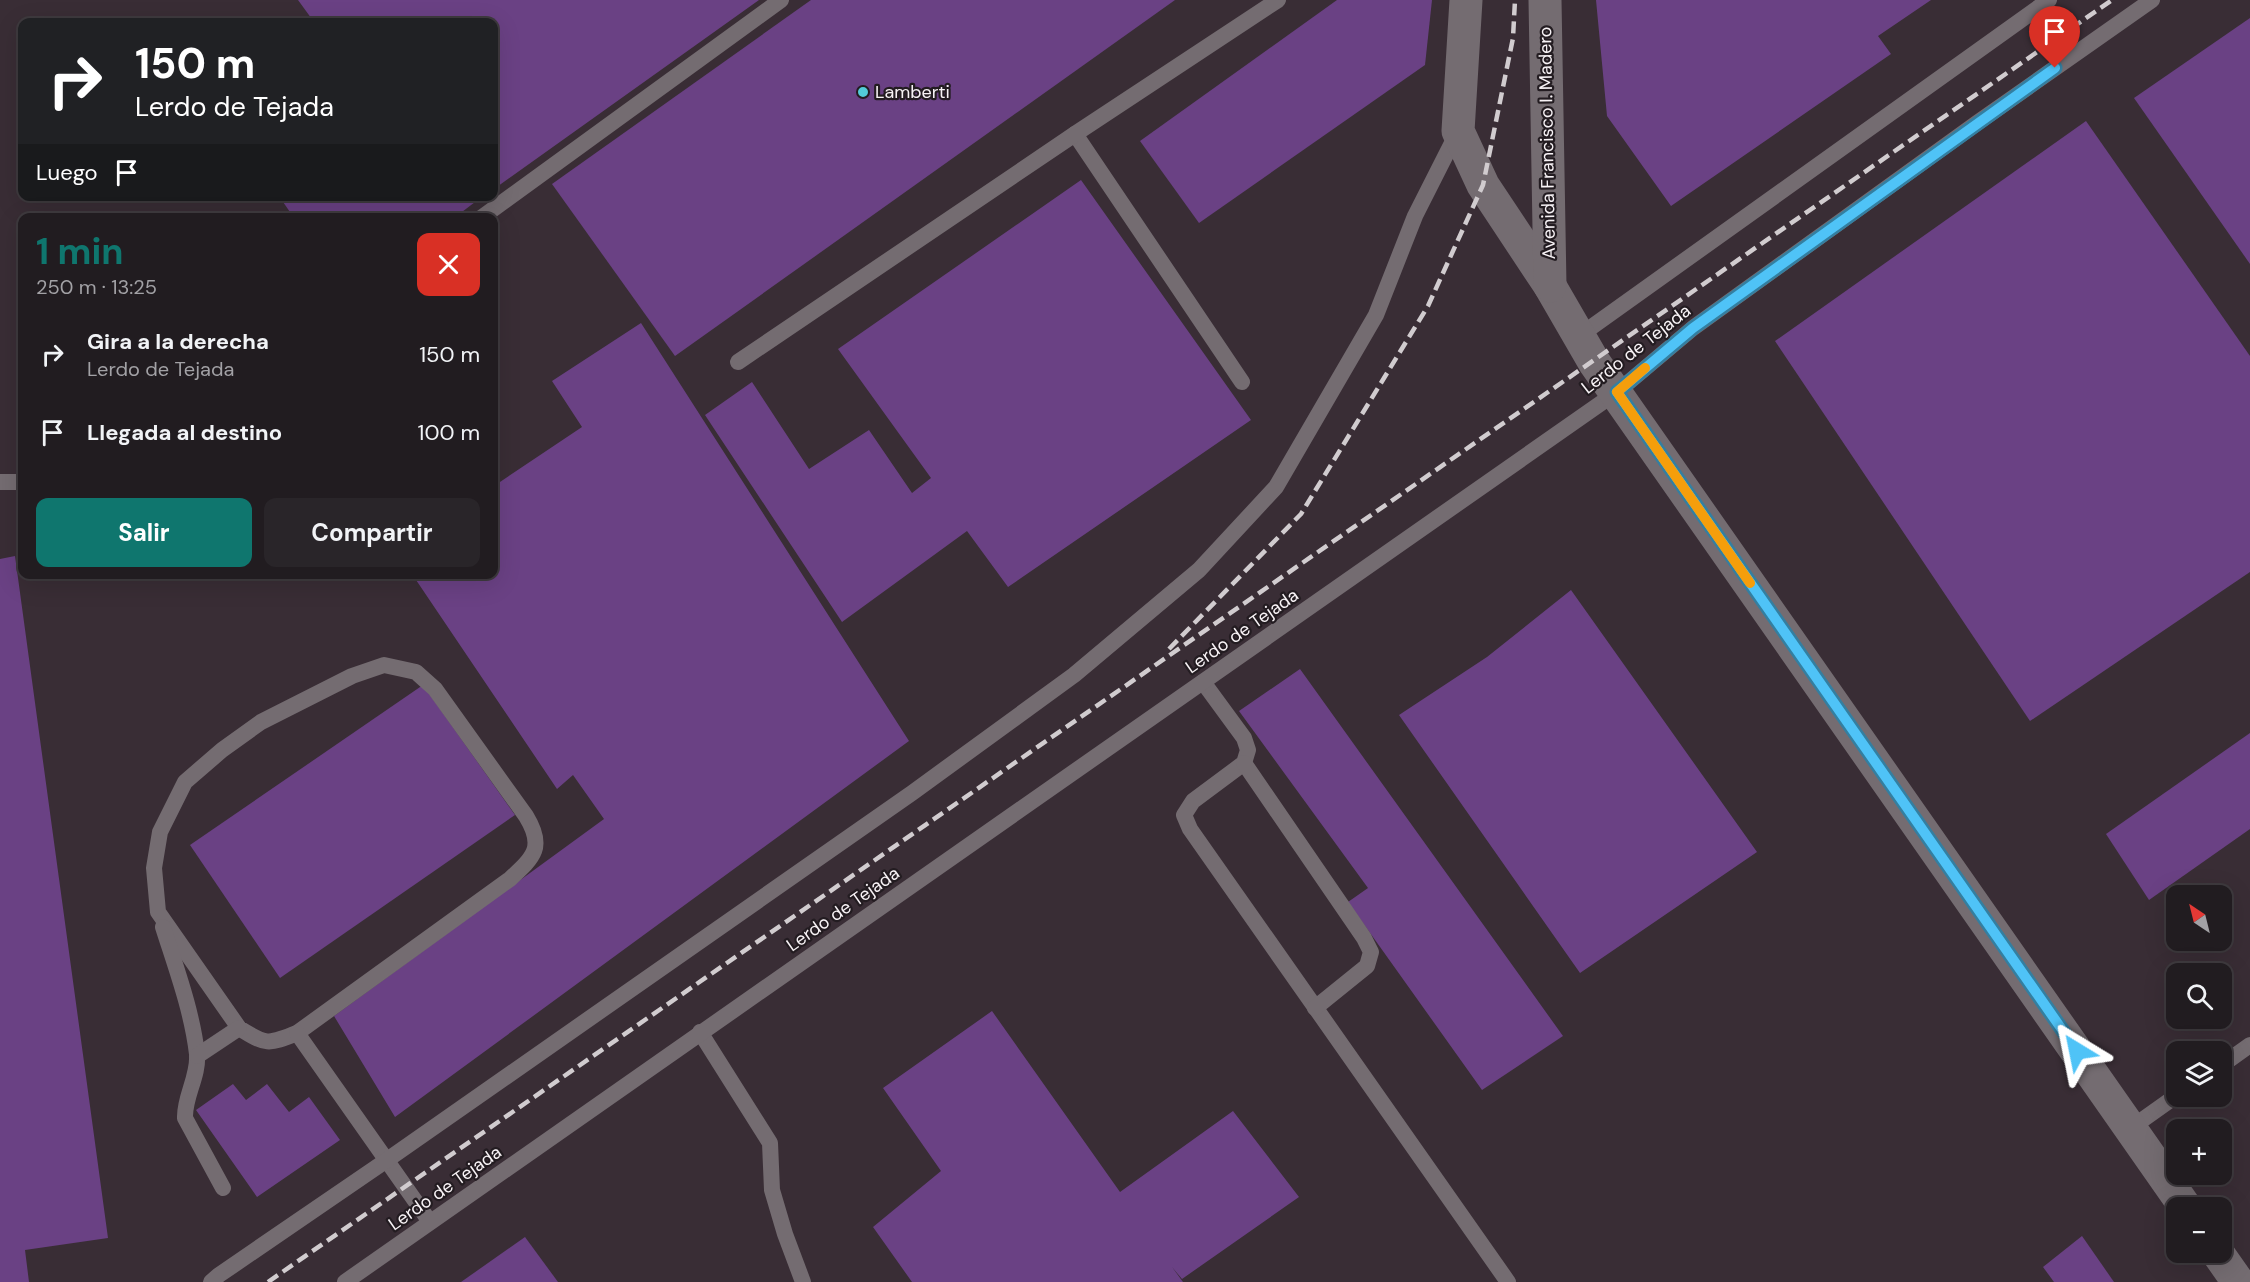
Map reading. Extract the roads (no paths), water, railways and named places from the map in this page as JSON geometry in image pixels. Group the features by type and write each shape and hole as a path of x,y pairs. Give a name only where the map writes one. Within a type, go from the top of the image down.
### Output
{"street":[{"name":"Avenida Francisco I. Madero","path":"1466,0 1458,131 1483,185 1550,286 1594,362 2178,1197"},
{"name":"Avenida Francisco I. Madero","path":"1545,0 1550,286"},
{"path":"2225,1263 2238,1282"}],"lane":[{"path":"488,213 781,0"},
{"path":"738,362 1278,0"},
{"path":"1579,336 2049,0"},
{"name":"Lerdo de Tejada","path":"345,1282 1617,392 1693,328 2152,0"},
{"path":"211,1282 912,794 1074,675 1199,570 1276,487 1376,315 1415,216 1458,131"},
{"path":"1075,134 1242,382"},
{"path":"0,482 18,482"},
{"path":"158,912 239,1028 256,1039 274,1043 297,1033 510,879 528,862 535,848 535,832 435,689 416,672 384,665 352,676 261,722 222,750 185,782 160,832 154,868 158,912 186,1002 197,1056 185,1118 223,1188"},
{"path":"1203,682 1244,738 1248,750 1244,763 1193,801 1184,815 1190,829 1508,1282"},
{"path":"1244,763 1371,951 1367,966 1315,1008"},
{"path":"197,1056 239,1028"},
{"path":"700,1032 770,1143 772,1191 803,1282"},
{"path":"297,1033 430,1222"},
{"path":"2232,1058 2250,1045"},
{"path":"2131,1128 2166,1103"}],"railway":[{"path":"1169,649 1301,514 1428,306 1483,185 1513,38 1515,0"},
{"path":"268,1282 2112,0"}],"place":[{"name":"Lamberti","path":"863,92"}]}
